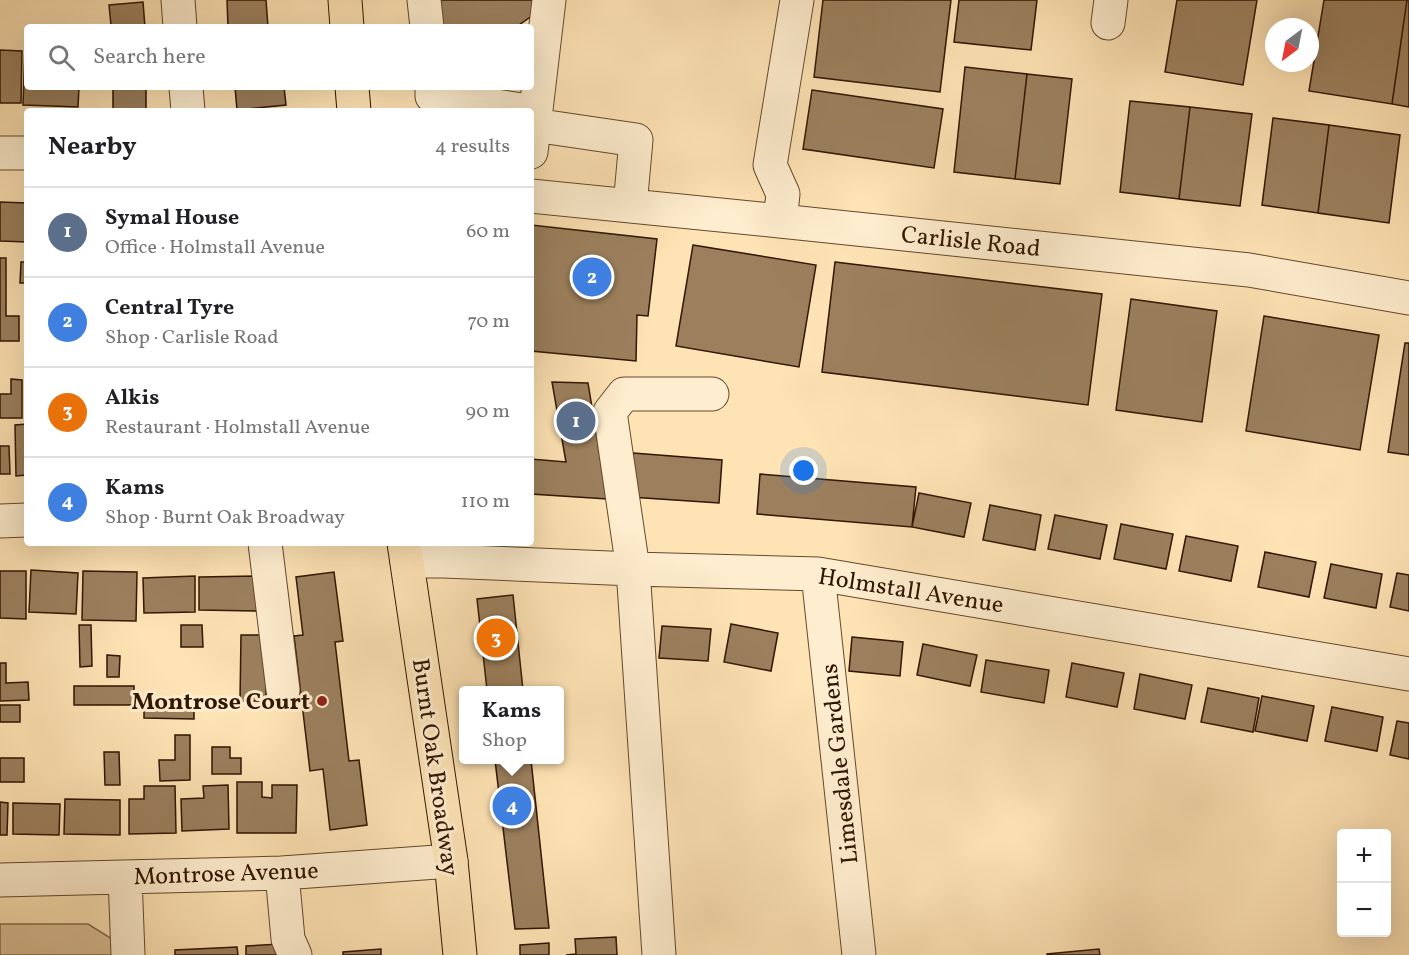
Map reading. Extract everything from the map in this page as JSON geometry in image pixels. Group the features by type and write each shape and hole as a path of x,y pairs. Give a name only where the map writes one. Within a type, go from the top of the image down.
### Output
{"main road":[{"path":"345,0 347,24"},
{"path":"352,90 354,108"},
{"name":"Burnt Oak Broadway","path":"405,552 451,861 460,955"}],"street":[{"path":"178,0 180,24"},
{"path":"424,0 427,24"},
{"path":"534,108 549,0"},
{"path":"780,221 783,194 770,165 797,0"},
{"path":"186,90 188,108"},
{"path":"432,92 485,108"},
{"path":"534,122 636,141 630,206"},
{"path":"0,153 24,153"},
{"name":"Carlisle Road","path":"534,196 1249,270 1409,298"},
{"path":"659,955 633,569 610,412 624,394 712,394"},
{"path":"0,521 24,520"},
{"path":"265,546 283,690"},
{"name":"Holmstall Avenue","path":"405,552 444,561 818,574 1409,674"},
{"name":"Limesdale Gardens","path":"818,574 859,955"},
{"name":"Montrose Avenue","path":"0,880 282,873 451,861"},
{"path":"282,873 288,939 295,955"},
{"path":"124,877 128,955"}],"shaded area":[{"path":"0,924 88,924 112,939 113,955 0,955"}],"building":[{"path":"227,0 266,0 268,24 228,24"},
{"path":"433,0 538,0 536,13 520,24 434,24"},
{"path":"823,0 951,0 940,92 814,77"},
{"path":"959,0 1037,0 1031,50 954,42"},
{"path":"1177,0 1257,0 1243,85 1165,72"},
{"path":"1324,0 1407,0 1392,104 1309,91 1312,72 1319,72 1319,30"},
{"path":"1407,0 1409,0 1409,107 1392,104"},
{"path":"143,2 145,24 111,24 109,5"},
{"path":"0,50 22,51 21,103 0,103"},
{"path":"965,67 1027,74 1015,179 954,172"},
{"path":"1027,74 1072,79 1060,184 1015,179"},
{"path":"24,76 24,90 79,90 78,107 23,105"},
{"path":"113,90 146,90 146,108 113,108"},
{"path":"235,90 284,90 286,105 237,108"},
{"path":"812,90 943,109 934,168 803,149"},
{"path":"1130,101 1190,107 1179,199 1120,192"},
{"path":"1190,107 1252,114 1240,206 1179,199"},
{"path":"1273,118 1329,125 1318,213 1262,205"},
{"path":"1329,125 1400,135 1389,223 1318,213"},
{"path":"0,202 24,203 24,242 0,241"},
{"path":"534,225 657,239 648,316 637,315 636,361 534,351"},
{"path":"693,245 816,265 799,367 676,346"},
{"path":"0,258 6,258 6,316 19,316 19,341 0,341"},
{"path":"21,262 24,262 24,283 20,283"},
{"path":"835,262 1102,294 1088,405 822,372"},
{"path":"1131,299 1217,311 1202,422 1116,410"},
{"path":"1264,316 1379,335 1360,450 1246,431"},
{"path":"1405,343 1409,343 1409,455 1388,452"},
{"path":"11,379 22,380 22,418 0,418 0,394 11,394"},
{"path":"552,382 588,383 607,499 534,494 534,459 566,462"},
{"path":"24,424 24,475 16,476 15,425"},
{"path":"0,446 9,446 10,474 0,474"},
{"path":"633,453 722,460 719,503 630,497"},
{"path":"760,474 916,487 912,527 757,514"},
{"path":"919,493 971,503 964,537 912,527"},
{"path":"990,505 1041,515 1035,550 983,540"},
{"path":"1055,515 1107,525 1100,559 1048,549"},
{"path":"1121,524 1173,534 1166,569 1114,559"},
{"path":"1186,536 1238,546 1231,581 1179,571"},
{"path":"1265,552 1316,562 1309,597 1258,587"},
{"path":"1331,564 1382,574 1376,608 1324,598"},
{"path":"31,570 78,573 76,614 29,612"},
{"path":"0,571 26,571 26,619 0,618"},
{"path":"83,571 137,572 136,621 82,620"},
{"name":"Montrose Court","path":"334,572 343,641 335,642 349,761 359,760 367,825 330,830 323,769 310,771 294,636 303,635 296,577"},
{"path":"1397,573 1409,575 1409,611 1390,607"},
{"path":"195,576 195,612 144,613 143,578"},
{"path":"256,576 261,611 199,610 199,577"},
{"path":"513,595 523,686 487,686 477,599"},
{"path":"731,624 778,633 771,671 724,662"},
{"path":"79,625 91,625 92,666 80,667"},
{"path":"181,625 202,625 203,647 181,647"},
{"path":"662,626 711,629 708,661 659,658"},
{"path":"241,635 266,635 266,701 240,701"},
{"path":"852,637 903,642 900,676 849,671"},
{"path":"923,644 977,655 970,686 917,675"},
{"path":"107,655 120,656 119,677 107,677"},
{"path":"986,660 1049,670 1044,703 981,692"},
{"path":"0,663 6,663 6,683 28,682 29,700 0,701"},
{"path":"1072,663 1124,673 1117,707 1066,697"},
{"path":"1140,674 1192,685 1185,719 1134,709"},
{"path":"74,686 134,686 134,705 74,705"},
{"path":"1208,688 1259,698 1253,732 1201,722"},
{"path":"1262,696 1314,706 1307,741 1255,731"},
{"path":"144,704 194,706 194,719 144,718"},
{"path":"0,705 20,705 20,722 0,722"},
{"path":"1332,707 1383,717 1377,751 1325,741"},
{"path":"1397,721 1409,723 1409,759 1390,755"},
{"path":"175,735 190,735 190,780 160,781 159,760 175,760"},
{"path":"212,747 230,747 230,758 241,758 241,774 212,774"},
{"path":"104,752 119,752 120,785 105,785"},
{"path":"0,758 24,758 24,782 0,782"},
{"path":"495,764 531,764 549,928 515,929"},
{"path":"237,782 262,782 262,797 272,798 272,785 297,785 296,833 237,833"},
{"path":"228,785 229,829 182,831 181,799 204,798 203,786"},
{"path":"144,786 175,786 176,833 129,834 129,799 144,799"},
{"path":"65,799 120,800 120,835 64,834"},
{"path":"0,802 8,803 7,835 0,835"},
{"path":"13,803 60,804 59,835 13,834"},
{"path":"616,937 617,955 566,955 576,954 575,939"},
{"path":"549,943 549,955 520,955 520,945"},
{"path":"280,944 281,955 246,955 246,946"},
{"path":"237,947 238,955 175,955 175,950"},
{"path":"381,949 381,955 343,955 343,952"},
{"path":"1099,949 1100,955 1047,955 1047,954"}],"place":[{"name":"Central Tyre","path":"592,277"},
{"name":"Symal House","path":"576,421"},
{"name":"Alkis","path":"496,638"},
{"name":"Montrose Court","path":"322,701"},
{"name":"Kams","path":"512,806"}]}
